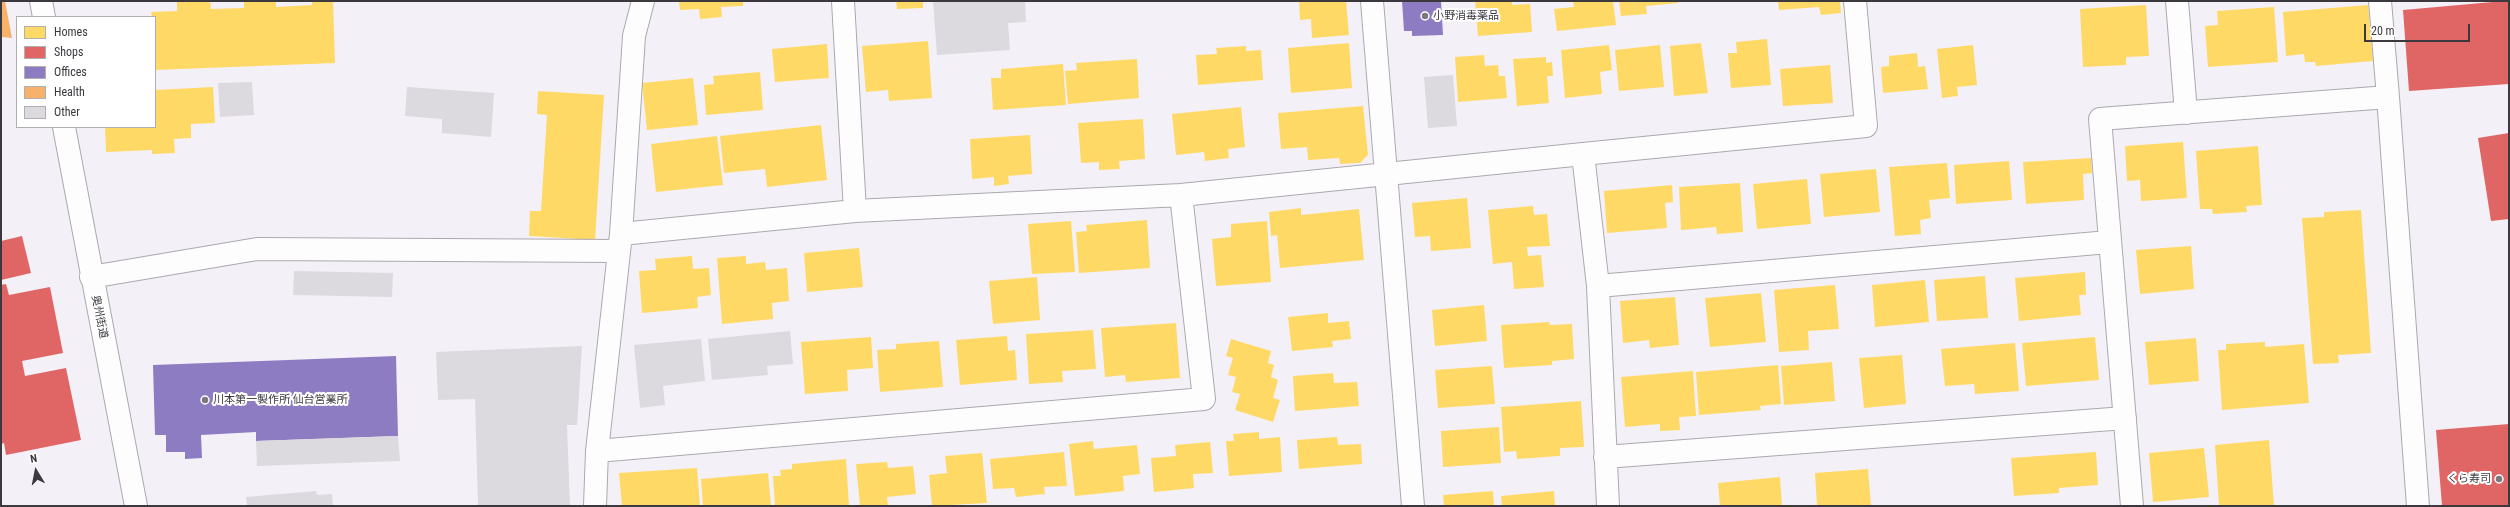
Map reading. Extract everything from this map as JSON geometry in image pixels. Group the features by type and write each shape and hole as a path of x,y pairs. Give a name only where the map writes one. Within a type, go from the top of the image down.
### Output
{"street":[{"path":"41,1 44,16"},
{"path":"595,506 596,451 620,242 634,36 644,1"},
{"path":"843,1 855,211"},
{"path":"1372,1 1413,506"},
{"path":"91,277 257,249 620,242 855,211 1182,195 1866,126 1855,1"},
{"path":"2177,1 2186,113"},
{"path":"2380,1 2418,506"},
{"path":"2132,506 2100,119 2388,97"},
{"name":"奥州街道","path":"64,128 91,277 136,506"},
{"path":"1583,154 1598,286 1608,506"},
{"path":"596,451 1204,399 1182,195"},
{"path":"1598,286 2109,242"},
{"path":"1605,457 2125,418"}],"building: Homes":[{"path":"177,1 210,1 211,9 244,8 244,1 276,1 276,7 312,5 312,1 333,1 335,63 156,70 156,16 152,16 151,12 177,11"},
{"path":"679,1 743,1 743,6 721,7 722,17 700,19 699,9 680,10"},
{"path":"896,1 923,1 923,8 897,9"},
{"path":"1299,1 1346,1 1349,35 1312,38 1311,19 1300,20"},
{"path":"1475,1 1512,1 1512,5 1530,4 1532,32 1478,36"},
{"path":"1573,1 1613,1 1616,25 1557,31 1554,9 1574,7"},
{"path":"1619,1 1678,1 1678,3 1646,6 1647,14 1621,16"},
{"path":"1778,1 1840,1 1841,13 1821,15 1819,7 1779,10"},
{"path":"2146,5 2149,56 2126,57 2126,65 2083,67 2080,9"},
{"path":"2368,5 2373,61 2316,66 2315,62 2305,62 2304,54 2286,56 2283,12"},
{"path":"2274,7 2278,62 2208,67 2205,26 2218,25 2217,11"},
{"path":"1767,39 1771,85 1731,88 1728,53 1737,53 1736,42"},
{"path":"928,41 932,98 889,101 888,90 866,92 862,46"},
{"path":"1349,43 1352,88 1291,93 1288,48"},
{"path":"1701,43 1708,93 1674,96 1670,46"},
{"path":"827,44 829,78 775,82 772,49"},
{"path":"1609,45 1612,70 1600,72 1602,94 1565,98 1561,50"},
{"path":"1660,45 1664,87 1619,91 1615,50"},
{"path":"1973,45 1977,85 1957,87 1958,96 1942,98 1937,49"},
{"path":"1246,46 1246,51 1261,50 1263,80 1198,85 1196,55 1217,54 1216,48"},
{"path":"1917,53 1918,67 1925,66 1928,89 1883,93 1881,67 1889,66 1889,56"},
{"path":"1484,55 1485,66 1498,65 1499,76 1505,76 1507,98 1458,102 1455,57"},
{"path":"1546,57 1546,63 1552,62 1553,76 1547,76 1549,103 1517,106 1513,59"},
{"path":"1137,59 1139,98 1068,104 1065,71 1077,70 1076,63"},
{"path":"1063,64 1066,105 993,110 991,78 1001,78 1001,69"},
{"path":"1830,65 1833,103 1783,106 1780,69"},
{"path":"760,72 763,110 706,115 704,85 714,84 713,76"},
{"path":"693,78 698,125 647,130 642,83"},
{"path":"213,87 215,123 191,124 191,138 174,139 175,153 152,154 152,150 106,152 105,128 156,128 156,90"},
{"path":"538,91 604,95 595,240 529,236 530,211 541,211 547,115 537,114"},
{"path":"1363,106 1368,155 1360,163 1340,164 1339,158 1308,160 1307,147 1281,149 1278,113"},
{"path":"1241,107 1245,147 1228,149 1229,158 1205,161 1204,152 1176,155 1172,114"},
{"path":"1143,119 1145,159 1119,161 1120,169 1099,170 1099,162 1081,163 1078,123"},
{"path":"821,125 827,180 767,187 765,169 724,173 720,136"},
{"path":"1030,135 1032,174 1008,176 1009,184 994,186 994,177 972,179 970,139"},
{"path":"717,136 723,185 656,192 651,144"},
{"path":"2183,142 2187,198 2141,201 2140,180 2127,181 2125,146"},
{"path":"2258,146 2262,205 2246,206 2247,212 2213,214 2212,209 2200,209 2196,151"},
{"path":"2091,158 2092,173 2083,174 2084,200 2026,204 2023,162"},
{"path":"2009,161 2012,200 1956,204 1954,165"},
{"path":"1947,163 1950,198 1929,200 1931,218 1920,220 1921,234 1895,236 1889,167"},
{"path":"1876,169 1880,212 1824,217 1820,174"},
{"path":"1807,179 1811,224 1757,229 1753,184"},
{"path":"1740,183 1743,232 1717,234 1716,227 1681,230 1679,187"},
{"path":"1672,185 1673,202 1665,203 1667,228 1607,233 1604,191"},
{"path":"1467,198 1471,248 1431,251 1430,236 1415,237 1412,203"},
{"path":"1533,206 1534,215 1547,214 1550,246 1527,247 1528,256 1541,255 1544,287 1514,289 1512,262 1493,264 1488,210"},
{"path":"1301,208 1301,215 1359,209 1364,260 1280,268 1277,235 1271,236 1269,212"},
{"path":"2361,210 2371,353 2338,355 2339,363 2313,364 2302,218 2324,217 2324,212"},
{"path":"1147,220 1150,268 1079,273 1076,232 1087,231 1086,225"},
{"path":"1071,221 1075,272 1032,274 1028,224"},
{"path":"1267,221 1271,282 1216,286 1212,239 1231,237 1231,224"},
{"path":"2191,246 2194,289 2140,294 2136,250"},
{"path":"859,248 863,287 807,292 804,253"},
{"path":"692,256 693,269 709,268 711,295 697,297 698,308 642,313 639,271 656,270 655,259"},
{"path":"746,256 746,264 765,262 766,270 787,268 789,301 772,303 773,319 722,324 717,258"},
{"path":"2085,272 2086,295 2079,295 2081,315 2019,321 2015,278"},
{"path":"1985,276 1988,318 1937,321 1934,280"},
{"path":"1037,277 1040,320 993,324 989,281"},
{"path":"1925,280 1929,322 1875,327 1872,285"},
{"path":"1835,285 1839,329 1808,331 1809,350 1779,352 1774,290"},
{"path":"1761,293 1766,342 1710,347 1705,298"},
{"path":"1675,297 1679,345 1650,348 1649,340 1623,343 1620,301"},
{"path":"1484,305 1487,341 1435,346 1432,310"},
{"path":"1328,313 1328,323 1349,321 1351,339 1332,341 1333,347 1292,351 1288,317"},
{"path":"1549,322 1550,325 1572,324 1574,359 1552,361 1552,365 1504,368 1501,325"},
{"path":"1176,323 1180,378 1126,382 1125,375 1105,377 1101,328"},
{"path":"1093,330 1096,369 1062,371 1063,382 1029,384 1026,334"},
{"path":"1007,336 1008,351 1015,350 1017,380 960,385 956,340"},
{"path":"871,337 873,368 847,370 848,391 805,394 801,342"},
{"path":"2095,337 2099,380 2026,386 2022,343"},
{"path":"2196,338 2199,381 2149,385 2145,342"},
{"path":"1231,339 1271,351 1268,363 1274,365 1271,377 1278,380 1273,398 1280,400 1273,422 1235,410 1240,394 1232,392 1236,377 1228,375 1233,358 1226,356"},
{"path":"939,341 943,387 880,392 877,350 896,349 896,344"},
{"path":"2265,342 2265,347 2304,344 2309,403 2222,410 2218,350 2226,350 2226,344"},
{"path":"2015,343 2019,391 1975,394 1974,384 1945,386 1941,349"},
{"path":"1902,355 1906,404 1864,408 1859,358"},
{"path":"1832,362 1835,401 1784,405 1781,366"},
{"path":"1778,365 1781,404 1760,406 1761,410 1699,415 1696,372"},
{"path":"1492,366 1495,404 1438,408 1435,370"},
{"path":"1693,371 1696,416 1679,417 1680,430 1660,431 1660,424 1625,427 1621,377"},
{"path":"1333,373 1334,383 1357,382 1359,406 1295,411 1293,376"},
{"path":"1581,401 1584,447 1560,448 1560,456 1517,459 1516,451 1504,452 1501,407"},
{"path":"1499,427 1501,463 1443,467 1441,431"},
{"path":"1259,432 1259,439 1280,437 1282,472 1229,476 1226,441 1234,441 1233,434"},
{"path":"1337,437 1338,445 1361,444 1362,464 1299,469 1297,440"},
{"path":"2269,440 2274,506 2219,506 2215,445"},
{"path":"1093,441 1094,449 1137,445 1140,474 1123,476 1124,491 1075,496 1069,444"},
{"path":"1210,442 1213,473 1193,474 1194,488 1154,492 1151,458 1176,456 1175,445"},
{"path":"2204,448 2209,497 2153,502 2149,453"},
{"path":"1064,452 1067,486 1044,487 1045,494 1016,497 1014,488 993,489 990,459"},
{"path":"2096,452 2098,485 2059,488 2059,493 2014,496 2011,458"},
{"path":"982,453 987,503 932,506 929,475 947,473 945,456"},
{"path":"846,459 849,506 775,506 773,476 781,476 780,470 792,469 792,464"},
{"path":"887,462 888,468 913,466 916,494 887,497 888,506 860,506 856,464"},
{"path":"697,468 700,506 622,506 619,473"},
{"path":"1868,469 1871,506 1817,506 1815,473"},
{"path":"768,473 771,506 703,506 701,479"},
{"path":"1780,477 1782,506 1720,506 1718,483"},
{"path":"1493,491 1494,506 1444,506 1443,495"},
{"path":"1554,491 1555,506 1502,506 1501,496"}],"building: Shops":[{"path":"2509,1 2509,84 2409,91 2403,10"},
{"path":"2509,133 2509,219 2491,221 2478,138"},
{"path":"22,236 31,273 1,280 1,241"},
{"path":"6,284 9,295 50,287 63,353 22,361 25,376 66,368 81,440 6,455 4,443 1,444 1,285"},
{"path":"2509,424 2509,506 2442,506 2436,430"}],"building: Offices":[{"path":"1402,1 1441,1 1443,35 1412,36 1412,31 1404,31"},
{"path":"396,356 398,436 256,441 256,432 201,435 202,458 185,459 185,452 166,452 166,435 155,435 153,365"}],"building: Health":[{"path":"1,1 5,1 12,38 1,37"}],"building: Other":[{"path":"933,1 1025,1 1026,22 1008,23 1010,50 937,55"},
{"path":"1453,75 1457,126 1428,128 1424,77"},
{"path":"252,82 254,115 220,117 218,83"},
{"path":"407,87 494,93 491,137 442,133 442,119 405,116"},
{"path":"294,271 393,273 392,297 293,295"},
{"path":"790,331 793,364 767,366 768,375 712,380 708,339"},
{"path":"701,339 705,381 663,386 665,405 640,408 634,345"},
{"path":"582,346 577,425 567,425 570,506 478,506 475,399 438,400 436,352"},
{"path":"398,436 400,461 257,466 256,441"},
{"path":"316,491 317,495 332,494 333,506 247,506 246,497"}],"place":[{"name":"小野消毒薬品","path":"1425,16"},
{"name":"川本第一製作所 仙台営業所","path":"205,400"},
{"name":"くら寿司","path":"2499,479"}]}
